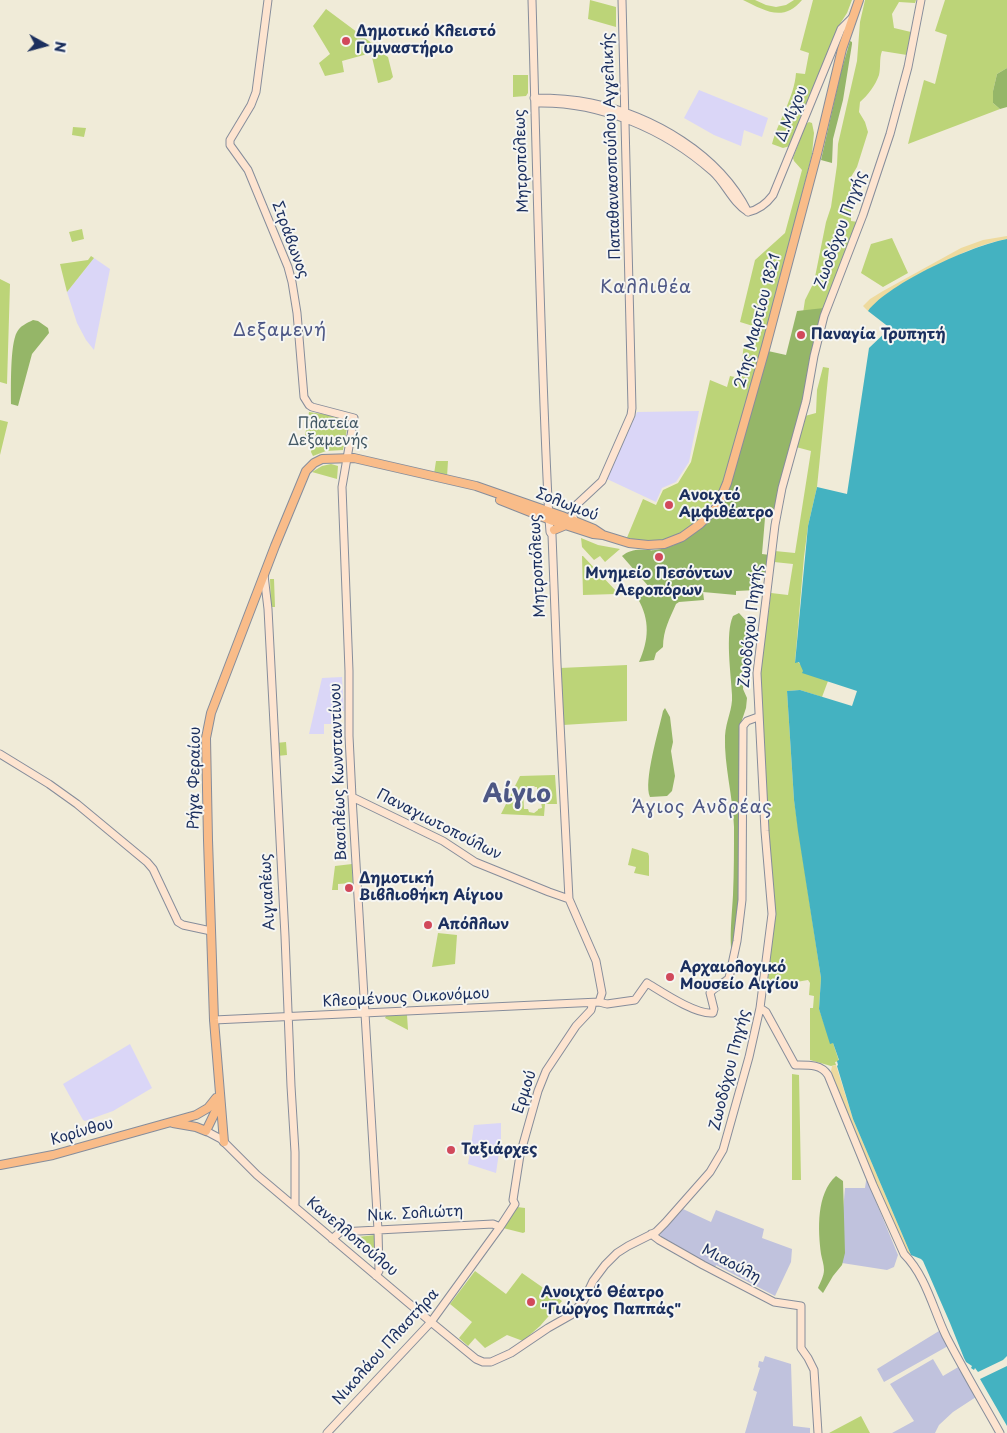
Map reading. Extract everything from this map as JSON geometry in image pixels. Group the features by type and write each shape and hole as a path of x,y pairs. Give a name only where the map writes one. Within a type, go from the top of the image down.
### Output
{"main road":[{"name":"21ης Μαρτίου 1821","path":"603,535 638,544 664,544 682,537 695,528 710,516 720,501 727,483 766,346 818,154 842,50 859,0"},
{"name":"Σολωμού","path":"305,473 320,460 332,458 347,459 353,463 477,491 551,516 575,522 594,529 603,535"},
{"name":"Ρήγα Φεραίου","path":"218,1099 208,840 206,733 211,713 305,473"},
{"name":"Σολωμού","path":"551,516 566,525 593,534 603,535"},
{"path":"553,533 566,525"},
{"path":"182,1119 205,1127 217,1110 218,1099"},
{"path":"218,1099 222,1141"},
{"name":"Κορίνθου","path":"0,1165 54,1155 172,1123 205,1111 218,1099"},
{"name":"Κορίνθου","path":"172,1123 205,1127"}],"street":[{"name":"Στράβωνος","path":"268,0 255,97 230,140 231,147 248,170 288,267 297,313 304,397 309,405 354,418"},
{"name":"Μητροπόλεως","path":"532,0 551,516 550,532 553,533 557,664 570,899 596,961 602,993 599,1002"},
{"name":"Παπαθανασοπούλου Αγγελικής","path":"575,522 572,514 573,508 602,480 631,415 632,408 622,0"},
{"name":"Ζωοδόχου Πηγής","path":"483,1362 493,1361 515,1350 540,1333 571,1316 584,1300 593,1280 605,1265 617,1253 651,1234 665,1223 710,1172 723,1150 749,1057 760,1008 772,914 756,673 775,525 806,401 824,316 863,214 890,134 902,93 921,0"},
{"name":"Δ.Μίχου","path":"624,116 647,122 670,134 718,169 732,186 748,212 755,210 773,195 841,29 852,18"},
{"path":"536,99 624,116"},
{"name":"Βασιλέως Κωνσταντίνου","path":"354,418 342,487 352,797 378,1230 379,1271 376,1276"},
{"name":"Αιγιαλέως","path":"264,575 268,610 295,1152 295,1207"},
{"path":"599,1002 607,1004 635,1000 647,983 679,1002 700,1011 713,1013 714,1009 710,993 729,978 737,941 742,900 743,726 747,721 758,717"},
{"path":"0,754 77,804 147,862 153,869 178,922 183,925 211,931"},
{"name":"Παναγιωτοπούλων","path":"352,797 443,842 475,862 570,899"},
{"name":"Κλεομένους Οικονόμου","path":"214,1020 599,1002"},
{"name":"Ερμού","path":"515,1204 513,1200 520,1155 538,1091 546,1070 576,1026 591,1010 592,1006 590,1003"},
{"path":"760,1008 766,1012 795,1064 812,1066 826,1071 904,1254 912,1262 918,1273 946,1335 1000,1433"},
{"name":"Κανελλοπούλου","path":"205,1127 257,1175 332,1239 477,1360 483,1362"},
{"name":"Νικολάου Πλαστήρα","path":"327,1433 431,1322 515,1204"},
{"name":"Νικ. Σολιώτη","path":"332,1239 340,1232 493,1224 500,1227"},
{"name":"Μιαούλη","path":"651,1234 696,1261 774,1302 801,1306 801,1348 814,1370 818,1433"}],"shaded area":[{"path":"699,90 768,118 762,137 744,130 741,146 714,135 684,118"},
{"path":"94,258 110,269 94,350 77,323 67,292"},
{"path":"699,411 689,462 676,482 662,488 656,502 607,479 637,412"},
{"path":"342,677 344,711 334,712 334,724 324,724 324,734 309,734 322,678"},
{"path":"130,1044 152,1088 113,1111 85,1121 83,1120 63,1084"},
{"path":"501,1123 501,1139 496,1173 468,1164 474,1125"},
{"path":"867,1180 898,1255 894,1267 887,1270 842,1263 841,1234 845,1188 865,1188"},
{"path":"683,1209 711,1222 716,1210 764,1229 762,1238 792,1249 791,1262 775,1296 716,1265 715,1268 661,1238 660,1234"},
{"path":"939,1331 948,1346 884,1382 877,1369"},
{"path":"765,1356 791,1364 793,1426 810,1428 810,1433 745,1433 757,1392 753,1390 760,1368 758,1367 759,1361 763,1362"},
{"path":"933,1359 943,1376 960,1366 976,1397 953,1412 939,1425 935,1433 892,1433 914,1421 890,1384"}],"green space":[{"path":"590,0 616,7 616,27 588,19"},
{"path":"743,0 755,0 776,7 786,5 794,0 802,0 795,7 781,13 766,10"},
{"path":"813,0 852,0 847,13 838,27 790,146 783,148 772,144 789,100 796,73 805,74 809,53 800,50"},
{"path":"865,0 916,0 915,3 899,2 892,14 894,28 911,32 907,55 882,51 880,72 877,79 871,90 860,102 859,112 868,132 857,167 851,177 851,221 858,222 823,312 803,313 805,300 814,282 826,222 831,207 838,144 857,61 860,22"},
{"path":"945,0 1007,0 1007,68 997,74 993,91 993,103 1000,109 908,144 924,80 935,84 947,35 935,31"},
{"name":"Δημοτικό Κλειστό Γυμναστήριο","path":"326,9 388,57 393,77 390,80 378,83 371,53 342,61 344,72 325,76 319,63 330,54 313,26"},
{"path":"850,41 852,44 843,100 833,139 832,163 821,160"},
{"path":"1007,68 1007,107 1000,109 993,103 993,91 997,74"},
{"path":"513,75 528,75 528,93 526,96 513,97"},
{"path":"812,123 814,133 812,154 776,295 722,486 711,506 697,523 679,535 653,543 626,540 643,499 656,505 663,490 678,483 691,462 710,380 727,387 730,376 740,378 744,343 750,344 753,326 740,322 755,260 785,233 802,170 793,158 806,124"},
{"path":"73,127 86,128 84,137 72,135"},
{"path":"82,229 84,239 72,242 69,232"},
{"path":"892,238 908,273 883,287 861,273 871,244"},
{"path":"91,256 94,258 67,292 60,264 88,260"},
{"path":"0,279 10,284 7,384 0,382"},
{"path":"824,308 816,332 804,399 775,525 772,518 765,518 762,554 770,555 767,575 759,574 757,590 736,591 736,595 703,592 704,600 679,602 676,604 669,619 663,647 656,653 654,660 639,662 645,646 647,630 645,615 638,599 650,588 622,556 633,550 653,550 675,545 692,535 714,513 720,505 768,351 786,355 797,311"},
{"path":"33,320 48,328 49,333 32,354 18,406 11,404 13,346 18,330"},
{"path":"823,367 829,368 817,487 808,526 804,557 795,662 798,662 811,675 828,681 822,697 800,690 787,691 794,800 821,978 819,1009 839,1061 835,1062 836,1065 831,1066 810,1060 810,1008 813,1008 814,996 809,995 810,983 808,980 767,987 775,901 770,856 759,681 771,593 788,595 793,564 774,562 775,551 795,553 811,451 796,447 805,416 816,413 817,390"},
{"name":"Πλατεία Δεξαμενής","path":"309,412 349,418 343,450 326,451 313,456 311,452 312,444 304,442"},
{"path":"0,420 8,422 0,455"},
{"path":"436,461 448,461 447,477 434,474"},
{"path":"331,464 338,466 337,479 312,472 322,466"},
{"path":"581,538 598,545 620,549 605,562 600,556 594,560 582,547"},
{"path":"582,556 617,592 616,594 583,595"},
{"path":"270,579 274,579 275,607 271,607"},
{"path":"739,613 749,624 743,689 747,698 740,726 740,901 734,949 731,948 731,935 734,827 725,736 732,700 729,633 733,616"},
{"path":"627,665 627,721 563,725 560,668"},
{"path":"665,708 670,717 673,742 671,751 675,776 672,791 667,796 650,797 648,790 650,768"},
{"path":"286,742 287,755 277,756 276,743"},
{"path":"555,775 557,804 545,804 544,816 501,814 520,776","holes":["537,787 537,791 540,791 543,802 541,802 542,808 534,813 524,809 523,791 527,793 527,788"]},
{"path":"632,848 648,853 649,876 634,873 636,867 628,865"},
{"path":"352,864 353,883 338,884 338,890 332,890 335,866"},
{"path":"438,933 457,935 455,964 432,967"},
{"path":"407,1015 408,1030 385,1018 386,1016"},
{"path":"792,1074 799,1075 801,1180 792,1180"},
{"path":"836,1176 843,1181 845,1253 842,1265 823,1293 818,1288 824,1270 820,1244 820,1213 825,1192"},
{"path":"517,1207 525,1208 525,1232 523,1233 503,1228"},
{"path":"375,1235 376,1251 358,1237"},
{"path":"475,1271 506,1294 522,1273 562,1301 540,1326 523,1341 507,1335 485,1348 475,1338 468,1346 459,1338 472,1322 450,1304"},
{"path":"861,1416 870,1433 829,1433"}],"sand":[{"path":"1007,236 1007,239 988,243 970,250 936,267 868,311 863,306 883,291 961,248 983,240"},
{"path":"836,1065 853,1119 911,1255 909,1256 877,1188 840,1095 831,1071 832,1066"}],"water":[{"path":"1007,239 1007,1356 1003,1360 978,1372 975,1368 974,1370 971,1368 972,1366 964,1358 923,1261 911,1255 853,1119 837,1066 837,1061 839,1060 833,1043 830,1044 819,1009 821,978 794,800 787,691 800,690 852,706 857,691 802,673 799,662 795,663 808,526 817,487 847,494 869,348 890,328 868,311 879,300 912,277 974,249"},
{"path":"1007,1366 1007,1426 980,1379"}],"place":[{"name":"Δημοτικό Κλειστό Γυμναστήριο","path":"346,41"},
{"name":"Παναγία Τρυπητή","path":"801,335"},
{"name":"Aνοιχτό Aμφιθέατρο","path":"669,505"},
{"name":"Μνημείο Πεσόντων Αεροπόρων","path":"659,557"},
{"name":"Δημοτική Βιβλιοθήκη Αίγιου","path":"349,888"},
{"name":"Απόλλων","path":"428,925"},
{"name":"Αρχαιολογικό Μουσείο Αιγίου","path":"670,977"},
{"name":"Ταξιάρχες","path":"451,1150"},
{"name":"Ανοιχτό Θέατρο \"Γιώργος Παππάς\"","path":"531,1302"}],"district":[{"name":"Καλλιθέα","path":"646,288"},
{"name":"Δεξαμενή","path":"280,331"},
{"name":"Αίγιο","path":"517,795"},
{"name":"Άγιος Ανδρέας","path":"702,808"}]}
